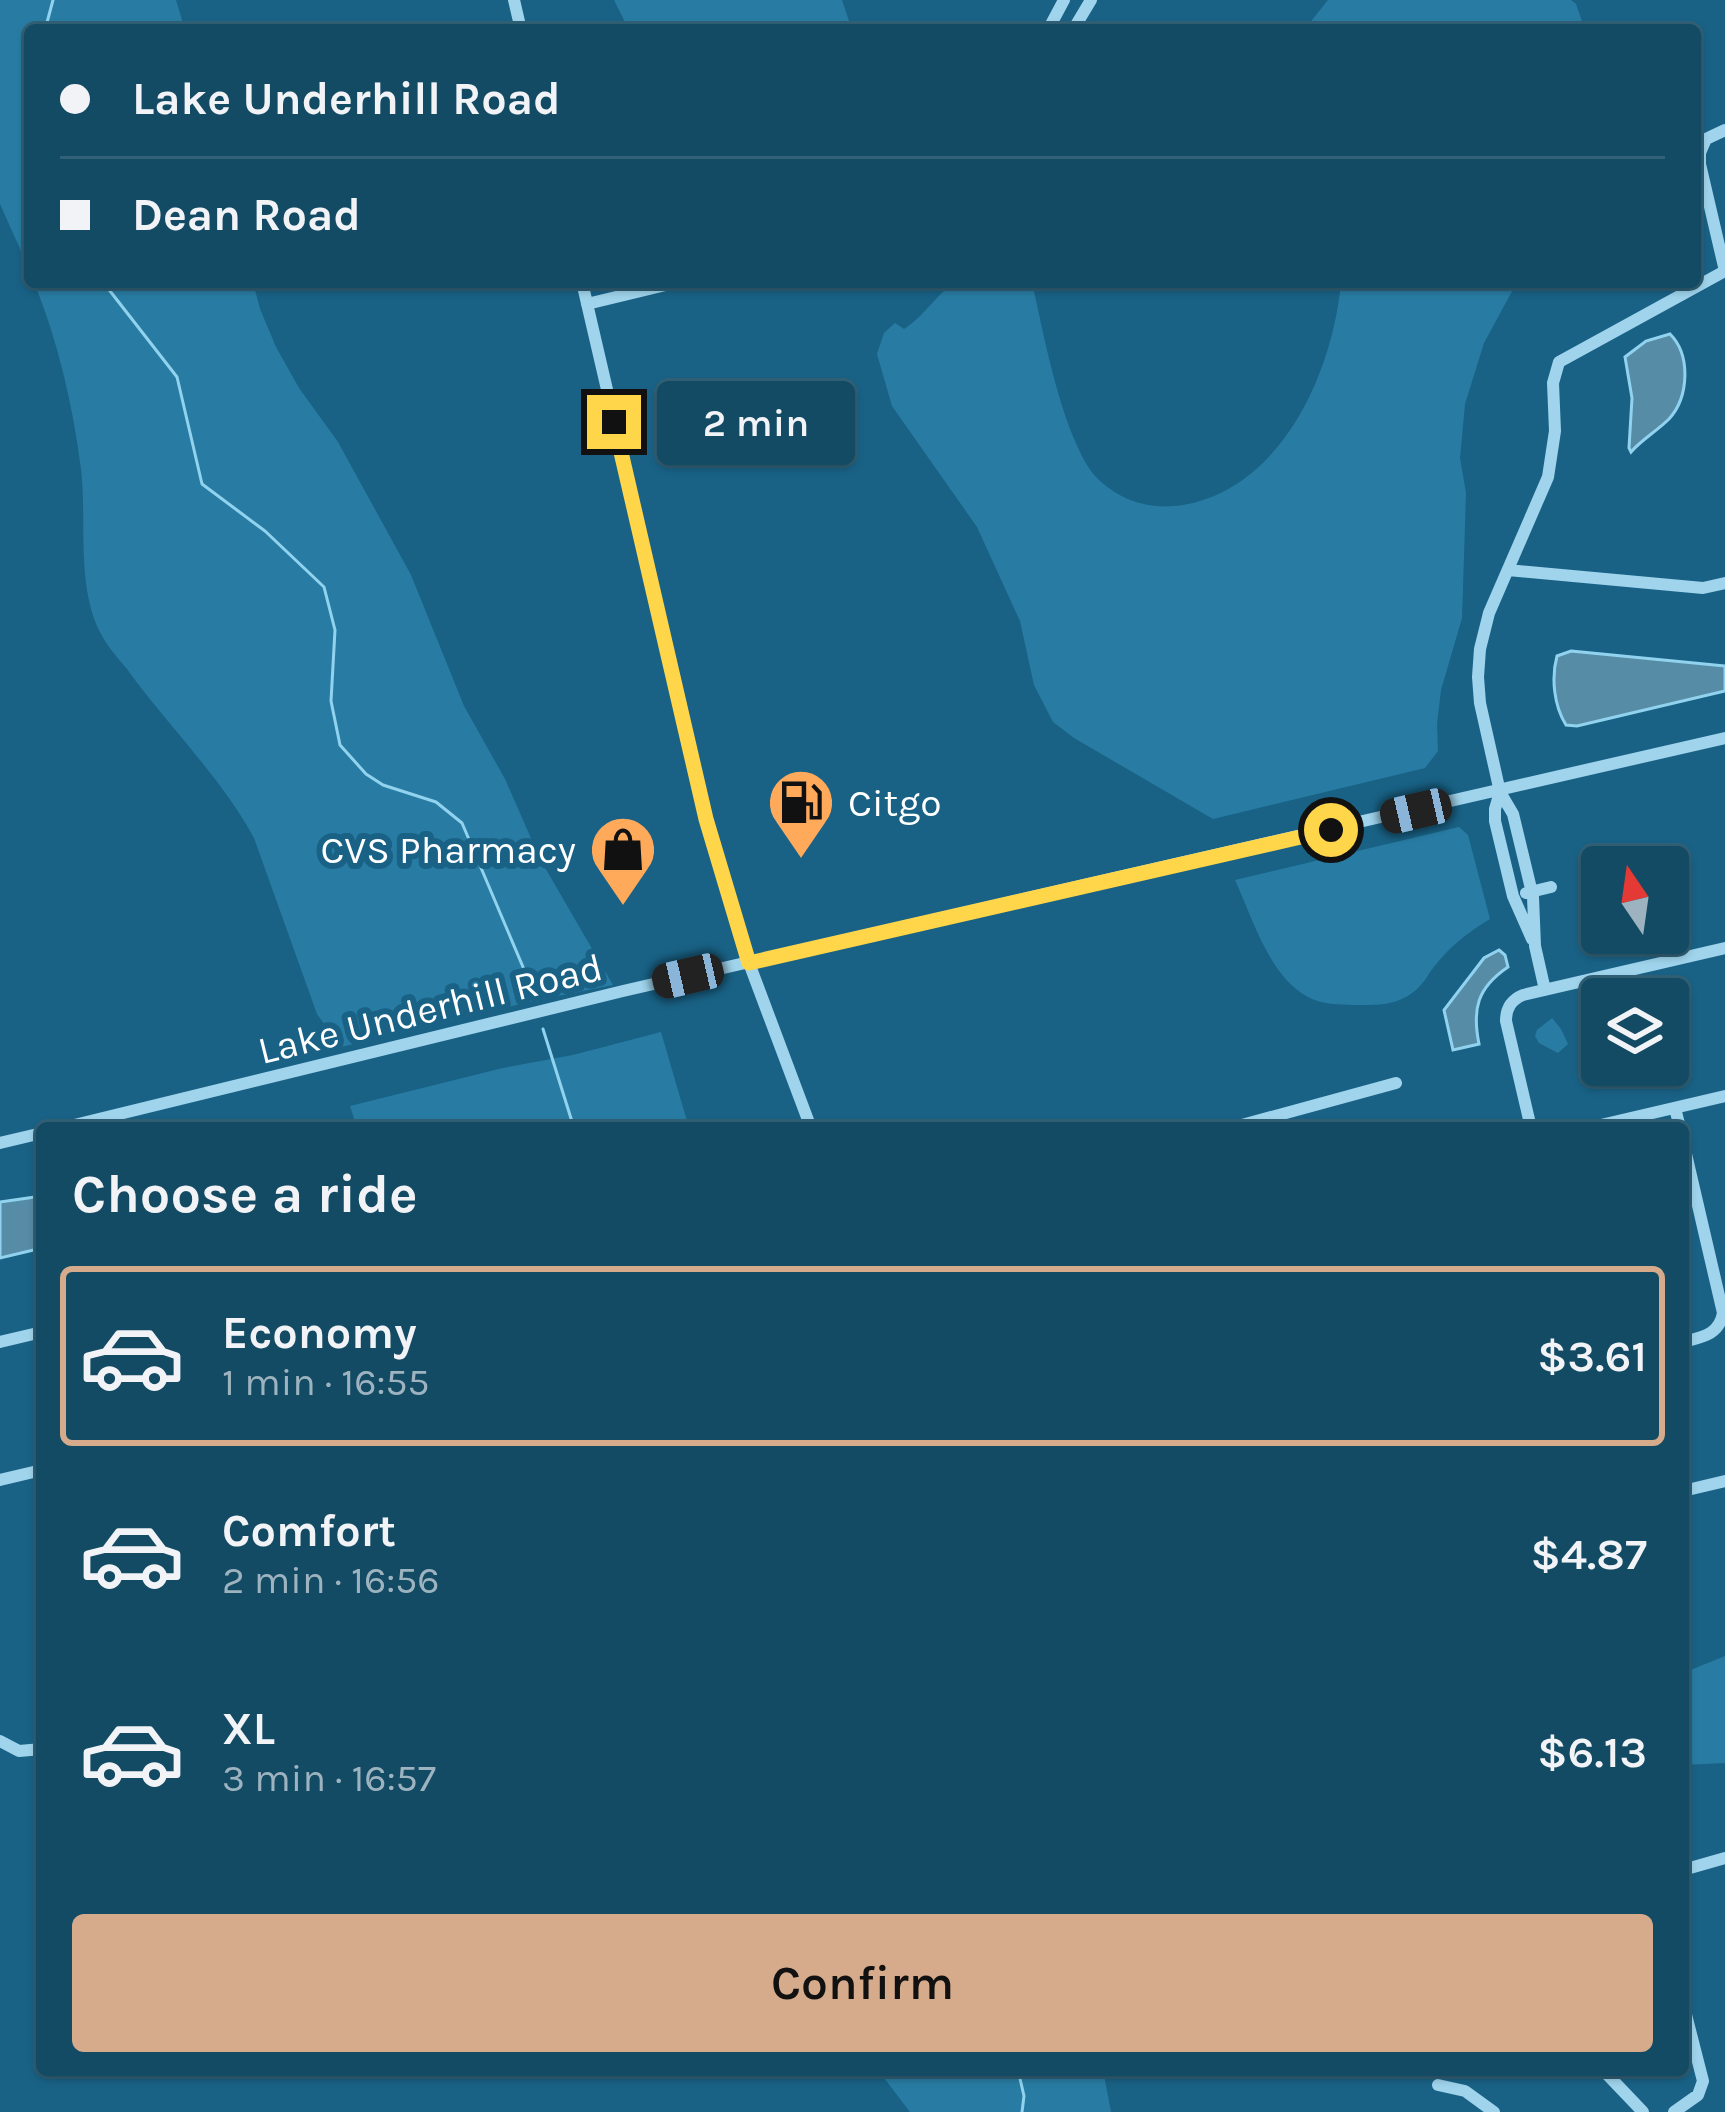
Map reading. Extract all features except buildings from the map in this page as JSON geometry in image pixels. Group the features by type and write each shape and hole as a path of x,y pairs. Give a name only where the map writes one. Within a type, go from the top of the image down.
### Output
{"street":[{"path":"1701,153 1706,139 1725,130"},
{"path":"1701,168 1725,271"},
{"path":"583,288 706,819 749,963 809,1122"},
{"path":"587,304 653,288"},
{"path":"1545,990 1535,946 1532,891 1513,814 1500,791 1480,703 1478,671 1485,625 1550,466 1556,422 1552,382 1559,362 1694,288"},
{"path":"1508,570 1703,588 1725,583"},
{"name":"Lake Underhill Road","path":"87,1122 749,963 1725,738"},
{"path":"1500,791 1495,816 1513,896 1535,946"},
{"path":"1513,896 1551,887"},
{"path":"1530,1122 1506,1023 1506,1013 1516,999 1725,948"},
{"path":"1253,1122 1396,1083"},
{"path":"1614,1122 1725,1096"},
{"path":"1675,1108 1678,1122"},
{"path":"0,1143 36,1134"},
{"path":"1689,1167 1722,1318 1711,1334 1689,1340"},
{"path":"1708,1248 1725,1244"},
{"path":"0,1342 36,1333"},
{"path":"0,1480 36,1471"},
{"path":"1689,1490 1725,1481"},
{"path":"0,1741 19,1751 36,1750"},
{"path":"1689,1868 1725,1858"},
{"path":"1675,2112 1698,2095 1703,2081 1689,2026"},
{"path":"1609,2076 1643,2112"},
{"path":"1438,2085 1465,2091 1494,2112"}],"shaded area":[{"path":"0,0 176,0 183,24 24,24 24,258 0,204"},
{"path":"614,0 842,0 850,24 626,24"},
{"path":"1328,0 1571,0 1583,24 1309,24"},
{"path":"36,288 255,288 276,347 338,442 411,575 464,706 505,779 540,859 613,985 341,1047 317,1014 254,838 210,773 100,632 85,573 83,489 74,422"},
{"path":"948,288 1033,288 1056,387 1087,464 1118,494 1160,506 1183,505 1218,494 1248,476 1274,451 1314,388 1340,288 1514,288 1484,343 1465,404 1460,458 1466,493 1462,618 1441,690 1438,751 1425,768 1213,819 1053,722 1034,685 1020,621 977,527 892,406 877,354 884,333 895,323 904,329"},
{"path":"1670,334 1684,364 1681,399 1669,419 1631,452 1632,398 1625,357 1646,341"},
{"path":"1571,651 1725,666 1725,691 1566,725 1556,701 1554,673 1557,656"},
{"path":"1459,827 1468,835 1490,919 1452,947 1416,990 1402,999 1387,1004 1331,1004 1294,988 1264,945 1235,880"},
{"path":"1499,950 1508,967 1489,983 1479,1000 1479,1044 1453,1050 1444,1010 1484,958"},
{"path":"1552,1018 1568,1044 1558,1053 1535,1036"},
{"path":"661,1032 687,1122 355,1122 350,1106 503,1068"},
{"path":"36,1197 36,1249 0,1258 0,1202"},
{"path":"1725,1656 1725,1763 1689,1765 1689,1671"},
{"path":"883,2076 1104,2076 1111,2112 910,2112"}],"waterway":[{"path":"47,24 53,0"},
{"path":"108,288 177,377 202,484 265,531 324,587 335,630 331,701 340,745 383,785 436,802 462,823 537,1000"},
{"path":"543,1029 572,1122"},
{"path":"1019,2076 1022,2112"}],"place":[{"name":"Citgo","path":"801,861"},
{"name":"CVS Pharmacy","path":"623,908"}],"route":[{"path":"614,422 706,819 749,963 1331,830"}]}
